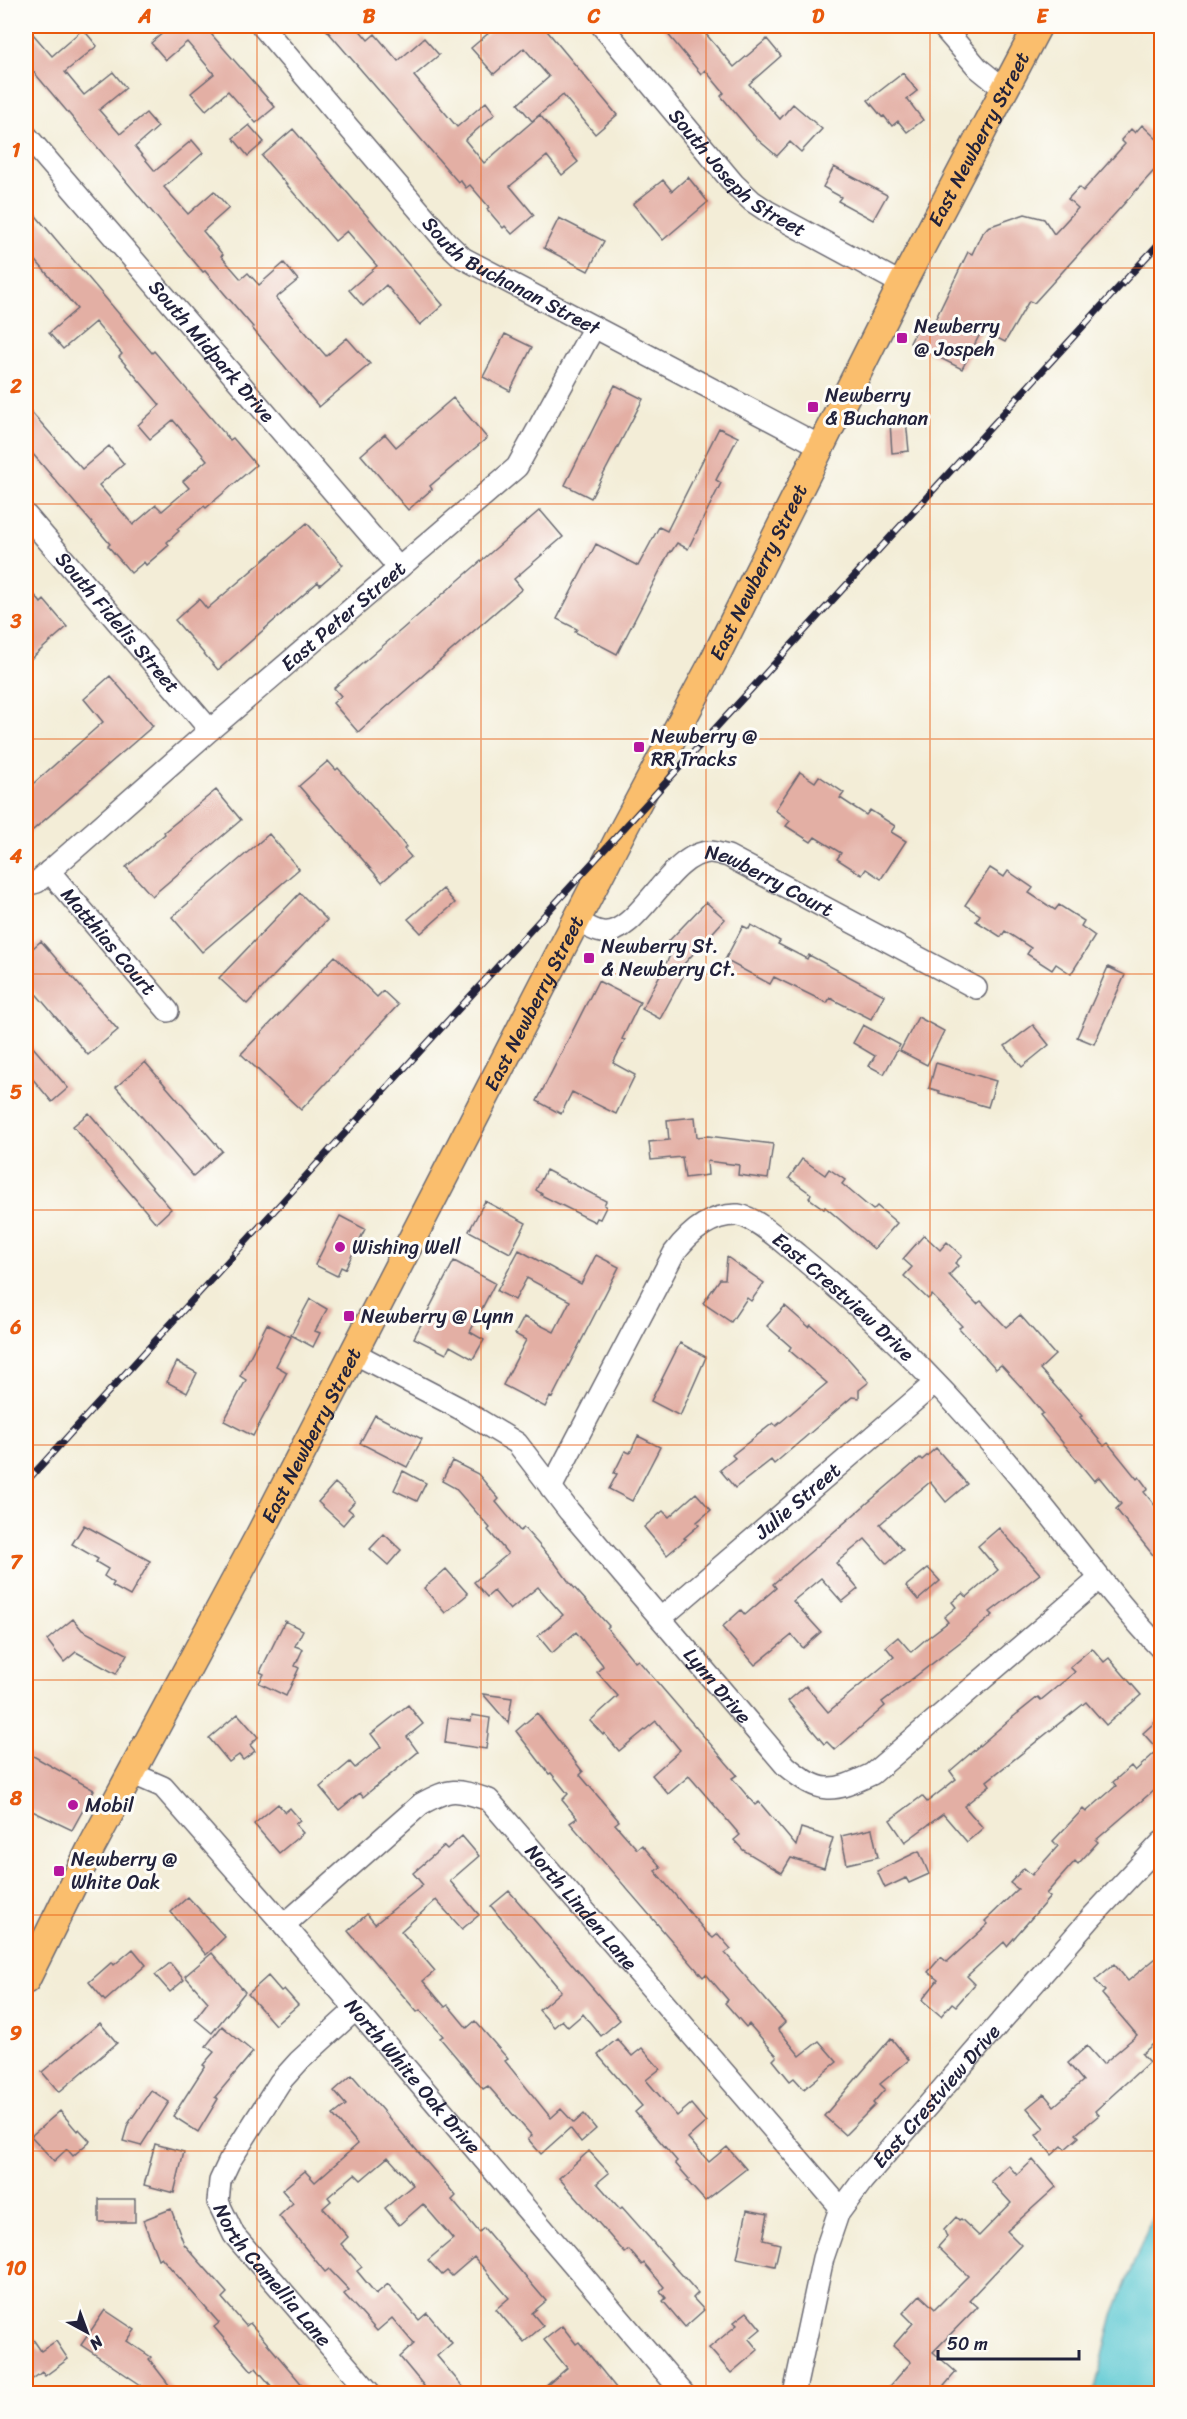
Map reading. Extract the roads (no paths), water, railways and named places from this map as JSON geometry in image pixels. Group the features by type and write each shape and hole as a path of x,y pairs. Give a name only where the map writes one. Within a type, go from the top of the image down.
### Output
{"main road":[{"name":"East Newberry Street","path":"26,1980 131,1773 354,1353 822,447 902,284 1038,26"}],"street":[{"name":"South Buchanan Street","path":"262,26 447,243 463,258 822,447"},
{"name":"South Joseph Street","path":"602,26 734,184 752,201 902,284"},
{"path":"942,26 978,68 1004,89"},
{"name":"South Midpark Drive","path":"26,135 399,568"},
{"name":"East Peter Street","path":"26,885 37,882 210,730 517,467 594,327"},
{"name":"South Fidelis Street","path":"26,514 210,730"},
{"name":"Newberry Court","path":"577,921 600,932 615,931 630,920 678,868 695,855 710,852 728,856 976,987"},
{"name":"Matthias Court","path":"49,871 168,1011"},
{"name":"East Crestview Drive","path":"551,1488 674,1253 694,1230 719,1217 740,1215 764,1227 818,1272 892,1339 935,1383 980,1431 1132,1619 1161,1650"},
{"name":"Lynn Drive","path":"354,1353 459,1408 517,1443 551,1488 786,1766 804,1781 825,1788 843,1788 872,1774 1099,1579"},
{"name":"Julie Street","path":"661,1618 935,1383"},
{"name":"North White Oak Drive","path":"131,1773 163,1787 284,1925 684,2394"},
{"name":"North Linden Lane","path":"284,1925 421,1804 444,1792 461,1791 489,1800 841,2208"},
{"name":"East Crestview Drive","path":"794,2394 823,2258 841,2208 1074,1937 1161,1842"},
{"name":"North Camellia Lane","path":"356,2009 299,2061 280,2082 229,2162 220,2181 218,2202 234,2235 371,2394"}],"water":[{"path":"1161,2195 1161,2393 1094,2393 1113,2315"}],"railway":[{"path":"26,1482 1162,240"}],"place":[{"name":"Newberry @ Jospeh","path":"902,338"},
{"name":"Newberry & Buchanan","path":"813,407"},
{"name":"Newberry @ RR Tracks","path":"639,747"},
{"name":"Newberry St. & Newberry Ct.","path":"589,958"},
{"name":"Wishing Well","path":"340,1247"},
{"name":"Newberry @ Lynn","path":"349,1316"},
{"name":"Mobil","path":"73,1805"},
{"name":"Newberry @ White Oak","path":"59,1871"}]}
